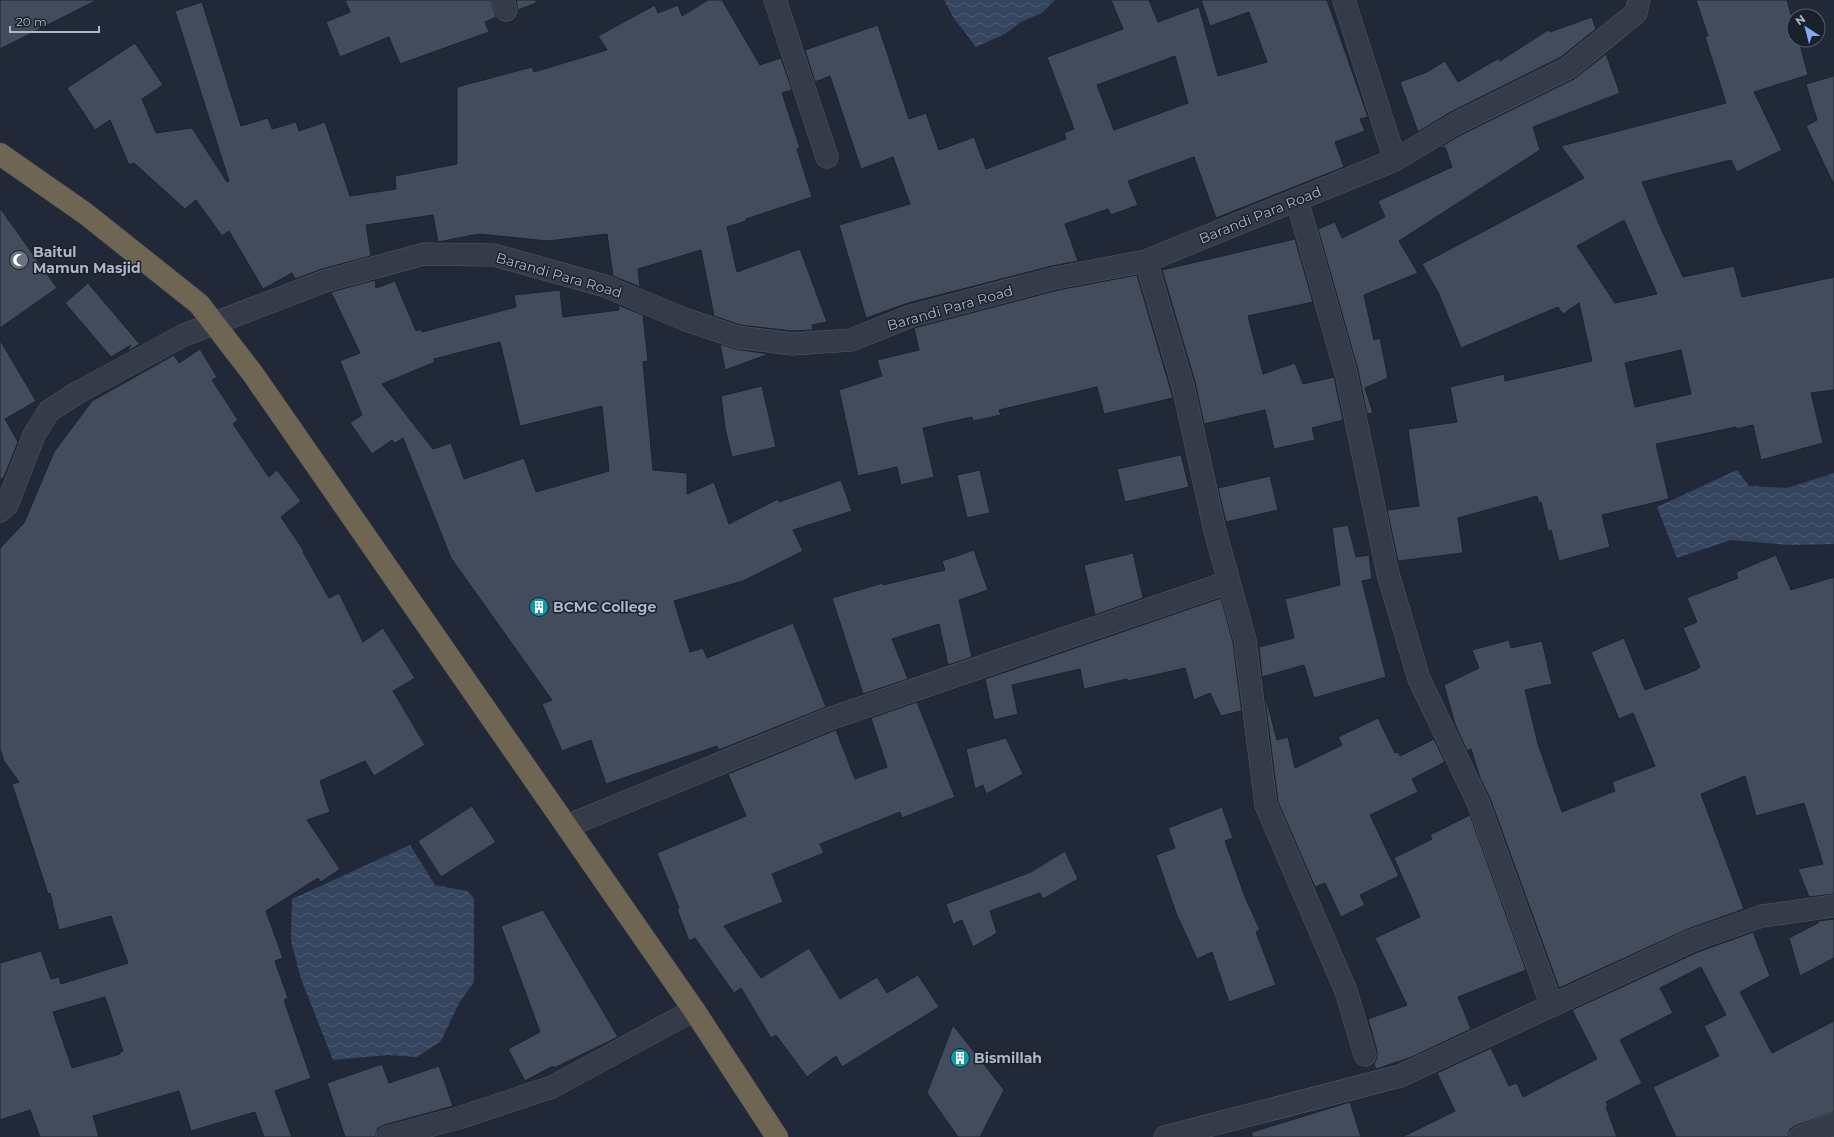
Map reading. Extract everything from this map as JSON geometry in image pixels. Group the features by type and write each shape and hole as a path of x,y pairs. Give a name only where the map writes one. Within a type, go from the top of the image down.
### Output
{"highway":[{"path":"0,154 86,214 199,304 214,322 262,388 567,826 694,1010 778,1137"}],"street":[{"path":"775,0 827,157"},
{"path":"1344,0 1395,160"},
{"name":"Barandi Para Road","path":"0,511 7,505 34,435 49,411 77,393 184,335 214,322 325,281 424,254 494,255 605,286 684,319 737,337 792,344 851,340 911,316 1056,278 1146,261 1395,160 1455,124 1568,68 1636,13 1639,0"},
{"path":"1297,200 1346,373 1388,574 1419,679 1478,802 1552,1006"},
{"path":"1146,261 1183,386 1215,530 1245,640 1266,805 1346,992 1365,1054"},
{"path":"567,826 829,719 1229,582"},
{"path":"1165,1137 1400,1076 1693,940 1762,916 1834,906"},
{"path":"387,1137 462,1116 552,1088 694,1010"},
{"path":"1800,1137 1834,1124"}],"water":[{"path":"944,0 1055,0 1042,13 1021,22 1005,34 976,47 953,17"},
{"path":"1737,470 1749,486 1787,488 1834,473 1834,544 1789,545 1731,540 1677,558 1657,507"},
{"path":"410,845 435,885 467,891 474,898 474,982 459,1003 441,1041 417,1057 387,1055 333,1060 301,979 291,941 292,899"}],"building":[{"path":"0,0 97,0 0,49"},
{"path":"345,0 491,0 496,17 485,22 489,32 400,64 389,37 340,57 326,22 350,12"},
{"path":"516,0 536,0 536,3 518,10"},
{"path":"708,0 722,0 760,65 781,58 792,90 782,93 800,148 797,149 812,197 746,219 746,221 727,227 737,272 800,249 827,322 812,325 813,330 792,331 740,325 714,316 701,250 638,269 640,287 613,276 607,234 548,241 479,234 438,242 433,215 366,225 371,256 322,269 295,279 292,273 263,289 229,231 222,236 196,200 185,209 134,163 129,165 110,120 95,130 67,88 135,43 163,85 142,99 156,133 192,128 227,182 229,181 175,11 202,2 241,126 268,118 272,129 296,122 299,131 325,122 350,196 396,189 395,176 457,164 457,87 532,67 534,72 607,50 598,36 655,5 658,13 678,5 682,16"},
{"path":"1111,0 1149,0 1158,22 1199,7 1218,76 1267,62 1249,12 1210,26 1201,0 1327,0 1368,117 1360,119 1365,131 1335,142 1344,167 1216,218 1194,157 1128,181 1138,205 1111,215 1108,209 1065,224 1078,261 1052,266 908,303 866,318 839,225 910,204 893,157 861,169 830,76 815,82 805,50 878,25 909,119 926,113 939,150 974,137 986,169 1066,139 1064,133 1074,129 1047,57 1123,29","holes":["1175,56 1188,103 1114,130 1097,85"]},
{"path":"1696,0 1787,0 1789,8 1786,8 1786,48 1801,48 1808,75 1754,92 1782,150 1737,172 1731,160 1642,182 1683,277 1734,266 1742,297 1834,277 1834,390 1811,393 1823,443 1761,460 1753,425 1737,429 1736,427 1656,444 1669,499 1602,515 1610,547 1559,561 1551,530 1548,531 1541,502 1539,503 1537,496 1458,518 1463,553 1398,561 1387,510 1419,506 1408,429 1457,422 1450,387 1504,374 1505,381 1592,361 1579,303 1563,314 1558,307 1461,348 1438,292 1422,264 1584,178 1561,146 1726,103 1705,37 1708,36","holes":["1624,220 1657,294 1615,303 1577,246","1681,350 1691,394 1635,407 1625,363"]},
{"path":"1592,17 1596,29 1561,57 1449,113 1418,132 1400,82 1427,72 1445,61 1458,82 1499,58 1500,61 1548,30 1550,32"},
{"path":"1606,54 1620,93 1533,127 1540,150 1399,241 1418,273 1364,295 1374,340 1380,338 1388,378 1365,388 1373,413 1367,414 1358,370 1318,229 1335,222 1342,238 1385,217 1378,201 1452,167 1445,147 1437,149 1461,135 1574,79"},
{"path":"1834,76 1834,185 1806,126 1817,120 1806,84"},
{"name":"Baitul Mamun Masjid","path":"0,208 57,288 0,328"},
{"path":"1295,239 1313,302 1248,316 1263,374 1295,363 1303,384 1334,377 1343,420 1312,428 1315,440 1274,449 1265,410 1204,424 1195,382 1162,270"},
{"path":"1137,275 1173,398 1104,414 1097,387 999,410 1001,415 973,421 972,417 923,428 934,477 901,485 897,467 858,476 839,390 882,376 877,360 919,350 914,328 1058,290"},
{"path":"375,280 376,288 395,281 416,331 421,329 422,332 516,307 514,295 560,290 563,317 619,310 618,305 643,315 648,361 643,362 653,470 687,473 687,494 714,482 729,524 778,499 779,502 841,480 852,511 793,530 803,551 743,581 674,601 690,652 703,648 707,658 793,623 826,707 719,750 717,746 606,784 591,740 562,751 542,704 552,700 451,558 403,438 395,443 392,440 372,454 350,423 362,415 340,361 360,353 331,292","holes":["500,342 520,426 602,406 609,471 536,492 524,458 464,479 451,443 433,449 382,384 435,362 434,359"]},
{"path":"88,283 140,344 127,352 131,345 111,357 65,303"},
{"path":"0,340 36,401 5,419 18,442 4,477 0,480"},
{"path":"720,344 735,349 769,354 725,370"},
{"path":"200,349 217,377 212,380 238,420 233,424 269,477 277,470 301,501 281,517 304,551 303,552 329,598 339,593 363,642 383,628 415,678 393,691 425,745 374,776 365,761 320,781 330,812 307,820 340,869 321,882 318,878 266,911 283,958 275,961 288,998 284,1000 311,1078 275,1091 292,1137 264,1137 255,1112 191,1131 179,1091 93,1116 99,1137 40,1137 30,1110 0,1120 0,963 41,951 51,979 59,977 61,984 128,963 111,916 59,930 50,893 48,894 12,784 19,782 4,761 0,749 0,548 24,523 54,452 92,401 174,355 179,363","holes":["105,997 123,1051 120,1052 120,1054 72,1068 53,1012"]},
{"path":"762,386 776,447 732,457 725,428 721,396"},
{"path":"1181,455 1189,487 1125,502 1117,469"},
{"path":"980,470 990,513 967,518 957,475"},
{"path":"1270,476 1278,510 1226,522 1218,488"},
{"path":"1348,525 1356,557 1369,555 1372,579 1362,581 1386,677 1314,698 1304,665 1262,677 1259,647 1294,638 1285,599 1340,585 1332,528"},
{"path":"974,550 988,590 959,600 972,657 948,665 939,624 892,639 908,679 863,694 832,598 883,583 883,585 945,570 942,561"},
{"path":"1133,553 1143,598 1095,615 1084,565"},
{"path":"1776,555 1791,590 1834,577 1834,894 1809,897 1798,869 1823,864 1804,803 1756,816 1745,776 1701,794 1744,909 1688,929 1559,988 1490,798 1480,778 1471,749 1467,751 1455,724 1444,685 1479,668 1472,650 1509,640 1511,648 1542,641 1552,684 1525,690 1538,744 1562,812 1615,791 1612,782 1655,766 1633,713 1619,719 1591,652 1624,638 1645,690 1696,670 1700,667 1683,628 1697,622 1687,598 1738,578 1736,572"},
{"path":"1221,598 1233,642 1242,714 1241,711 1221,716 1210,693 1194,700 1185,668 1084,689 1080,669 1012,685 1018,714 994,720 985,679"},
{"path":"1264,691 1277,740 1288,737 1295,768 1342,745 1338,737 1378,718 1395,753 1398,752 1400,756 1434,739 1445,762 1412,779 1418,792 1370,815 1399,876 1360,895 1365,905 1341,917 1325,883 1315,887 1278,802"},
{"path":"917,702 955,797 902,818 900,812 820,844 824,853 772,874 783,902 724,926 761,978 809,948 840,999 877,977 887,993 918,975 939,1007 842,1067 836,1056 807,1077 776,1035 771,1038 741,988 734,993 695,938 689,941 677,909 679,908 657,853 746,816 728,774 833,731 836,730 855,779 887,767 871,718"},
{"path":"1006,738 1023,774 986,794 983,785 975,789 966,749"},
{"path":"472,806 496,842 441,877 418,841"},
{"path":"1222,807 1233,838 1225,841 1245,897 1260,930 1256,932 1276,985 1229,1002 1212,952 1197,959 1176,913 1156,855 1175,848 1168,828"},
{"path":"1470,815 1526,970 1458,997 1471,1029 1412,1057 1376,1069 1374,1064 1377,1058 1377,1051 1368,1019 1407,1005 1375,938 1420,917 1394,858 1432,839 1430,835"},
{"path":"1065,851 1078,879 1043,899 1040,893 990,911 997,933 973,947 962,920 953,924 946,904 1031,872"},
{"path":"543,910 618,1037 554,1068 553,1066 525,1081 508,1049 540,1032 501,926"},
{"path":"1834,919 1834,958 1800,976 1789,938 1818,923 1818,921"},
{"path":"1753,932 1770,976 1740,992 1772,1053 1834,1021 1834,1112 1795,1126 1790,1129 1788,1137 1676,1137 1653,1087 1719,1056 1704,1026 1726,1015 1701,967 1660,988 1673,1013 1620,1040 1642,1083 1606,1102 1608,1106 1606,1107 1617,1137 1402,1137 1455,1111 1437,1073 1491,1048 1509,1086 1517,1083 1523,1097 1597,1059 1572,1010 1698,952"},
{"name":"Bismillah","path":"953,1025 1004,1090 980,1137 958,1137 927,1093"},
{"path":"382,1064 389,1083 439,1066 453,1106 384,1125 378,1128 375,1137 345,1137 327,1083"},
{"path":"1350,1102 1361,1137 1252,1137 1252,1132"}],"place":[{"name":"Baitul Mamun Masjid","path":"19,260"},
{"name":"BCMC College","path":"539,607"},
{"name":"Bismillah","path":"960,1058"}]}
